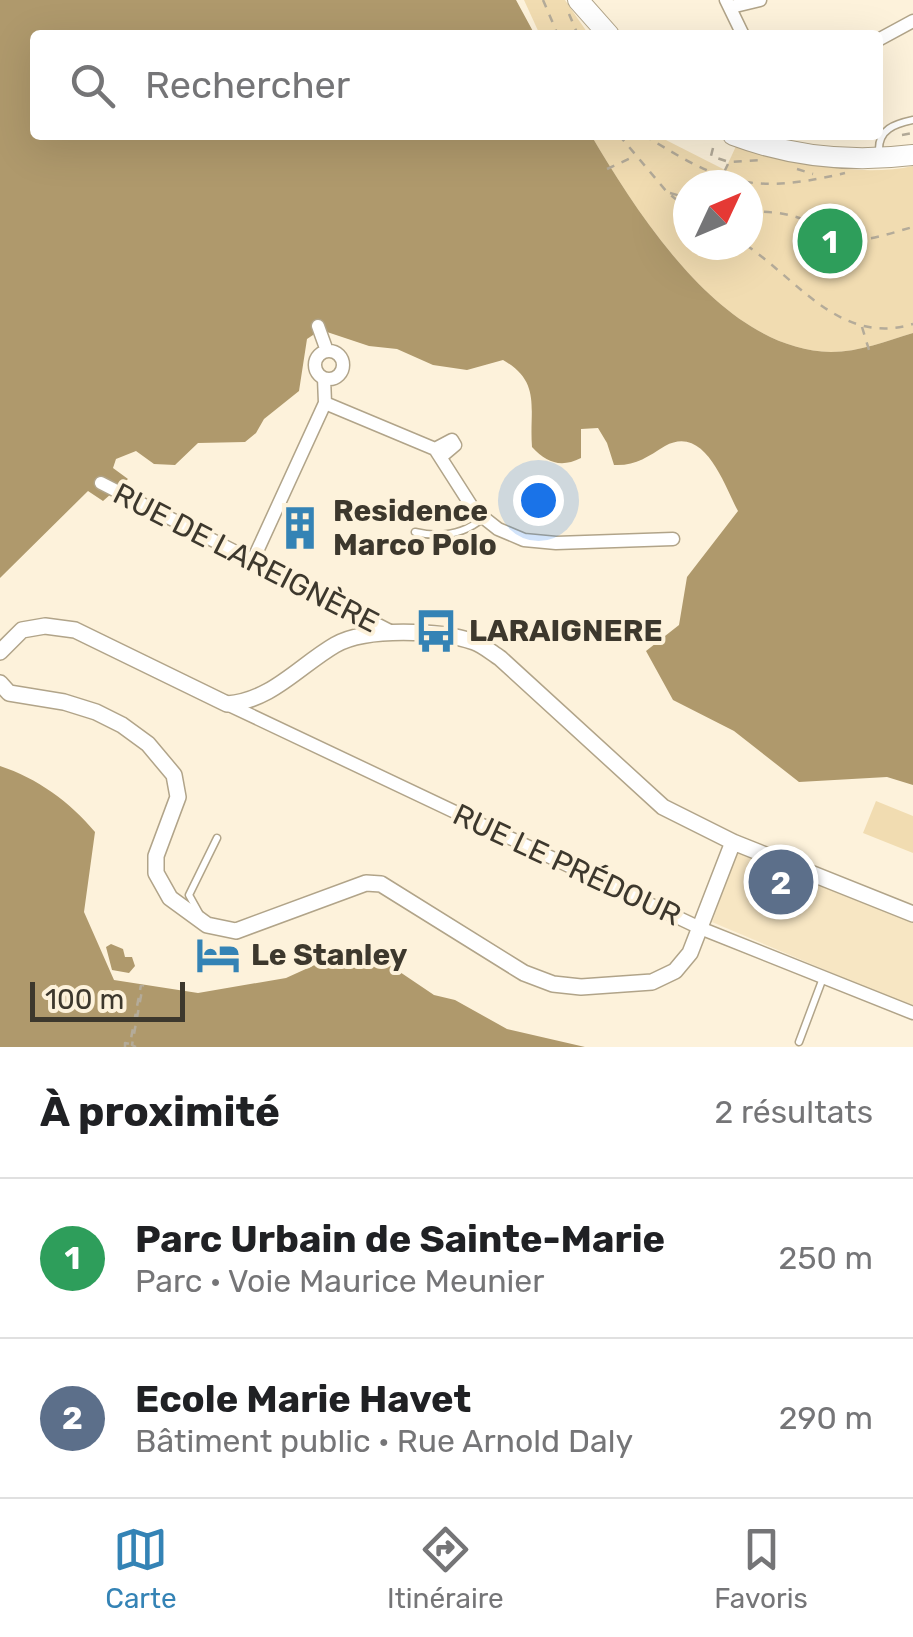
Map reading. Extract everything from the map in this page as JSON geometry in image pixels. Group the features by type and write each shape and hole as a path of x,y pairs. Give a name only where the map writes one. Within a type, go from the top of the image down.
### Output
{"main road":[{"path":"570,0 592,30"},
{"path":"578,0 605,30"},
{"path":"748,140 786,153 838,159 910,146"},
{"path":"770,140 801,147 879,150 910,146"}],"street":[{"path":"741,30 728,4 758,0"},
{"path":"883,37 913,21"},
{"path":"318,326 327,352 340,357 343,368 335,378 324,378 317,372 315,362 327,352"},
{"path":"253,560 325,403 324,378"},
{"path":"325,403 439,452 462,495 483,518 524,540 673,540"},
{"name":"RUE DE LAREIGNÈRE","path":"101,483 392,632"},
{"path":"0,652 22,630 45,626 75,630 227,704 248,702 272,690 340,642 392,632 476,642 500,658 663,807 734,842 913,914"},
{"path":"0,684 10,694 64,702 96,712 148,744 174,774 178,797 156,856 156,874 170,898 211,926 236,931 366,884 381,884 524,973 554,984 582,987 652,982 675,971 690,953 734,842"},
{"name":"RUE LE PRÉDOUR","path":"227,704 700,928 913,1014"}],"lane":[{"path":"883,135 890,127 913,120"},
{"path":"879,150 880,140"},
{"path":"415,532 432,536 453,534 483,518"},
{"path":"211,926 194,908 190,895 217,838"},
{"path":"799,1042 824,976"}],"path":[{"path":"543,0 556,30"},
{"path":"560,0 575,30"},
{"path":"910,146 913,133"},
{"path":"623,140 673,197"},
{"path":"652,140 701,170"},
{"path":"712,148 711,156 729,162 762,160"},
{"path":"607,169 635,156"},
{"path":"726,170 729,162"},
{"path":"791,167 813,174"},
{"path":"763,184 849,172"},
{"path":"667,192 673,194"},
{"path":"763,213 806,220 852,239 913,227"},
{"path":"763,256 821,306 862,326 884,331 913,324"},
{"path":"862,326 869,350"},
{"path":"124,1047 130,1044 142,985 132,1045 136,1047"}],"shaded area":[{"path":"0,0 516,0 532,30 30,30 30,140 594,140 673,260 755,329 792,346 831,352 862,348 913,333 913,785 887,777 799,782 734,731 673,700 646,651 679,625 687,577 738,511 726,487 702,450 679,441 635,462 614,465 598,428 581,429 581,458 561,463 543,457 532,447 529,387 515,368 503,360 467,370 433,365 397,349 369,346 315,328 307,339 299,391 264,419 245,442 198,443 175,465 154,464 136,451 116,459 113,468 128,479 103,501 88,491 0,578"},
{"path":"524,0 565,0 586,30 538,30"},
{"path":"594,140 666,140 725,170 673,170 673,255"},
{"path":"737,144 824,167 870,170 913,166 913,333 841,352 792,346 755,329 677,260 763,260 763,170 725,170"},
{"path":"0,766 52,792 95,832 84,912 114,980 198,993 286,978 330,958 368,957 391,966 434,995 455,1000 507,1029 585,1047 0,1047"},
{"path":"876,801 913,816 913,853 863,833"},
{"path":"739,847 913,921 913,1007 712,922"},
{"path":"111,944 123,949 125,957 132,957 135,966 129,973 112,970 106,947"}],"place":[{"name":"Parc Urbain de Sainte-Marie","path":"830,241"},
{"name":"Residence Marco Polo","path":"300,528"},
{"name":"LARAIGNERE","path":"436,631"},
{"name":"Ecole Marie Havet","path":"781,882"},
{"name":"Le Stanley","path":"218,955"}]}
